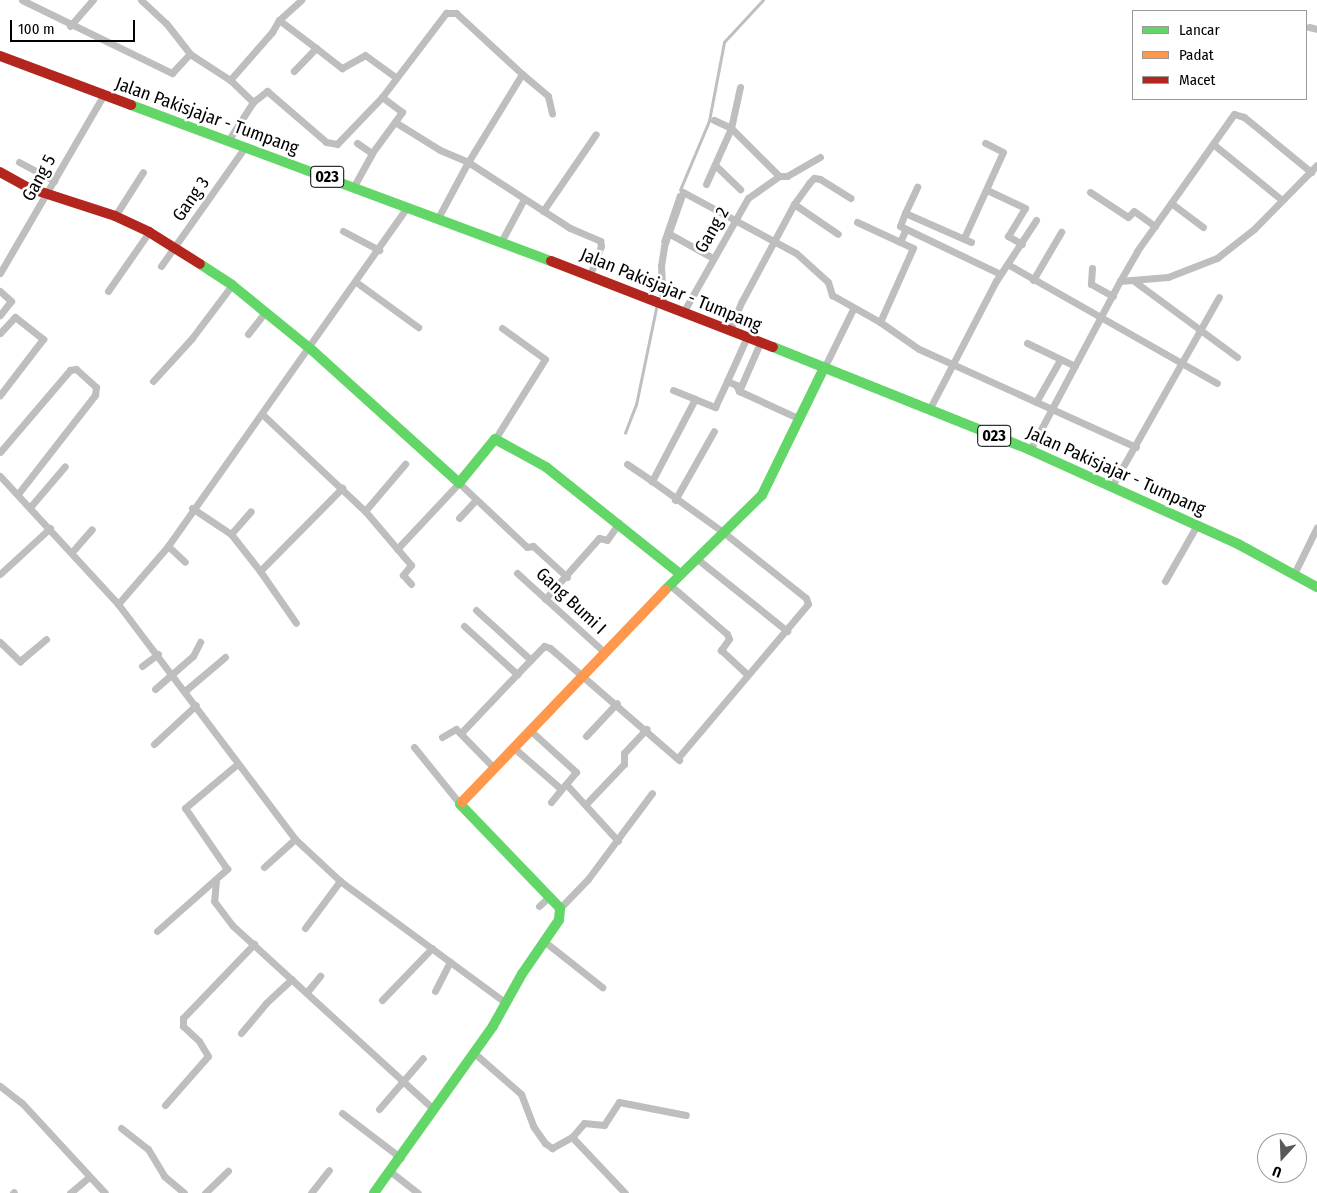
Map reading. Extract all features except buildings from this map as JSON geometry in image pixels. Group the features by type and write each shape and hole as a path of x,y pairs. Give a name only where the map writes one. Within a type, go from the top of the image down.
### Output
{"street":[{"path":"22,0 70,26 172,73 190,54"},
{"path":"70,26 93,0"},
{"path":"141,0 166,23 190,54 230,80 253,102"},
{"path":"230,80 279,20 301,0"},
{"path":"228,141 253,102 271,91 297,117 334,145 382,97 395,77 446,13 451,12 548,96 552,114"},
{"path":"279,20 342,68 365,54 395,77"},
{"path":"1309,27 1317,29"},
{"path":"294,71 316,48"},
{"name":"Jalan Pakisjajar - Tumpang","path":"0,56 103,96 354,186 590,275 1030,450 1198,525 1317,587"},
{"path":"438,218 468,162 522,74"},
{"path":"706,184 731,128 740,87"},
{"name":"Gang 5","path":"0,273 103,96"},
{"path":"354,186 372,153 395,122 401,110 382,97"},
{"path":"1030,450 1120,281 1171,203 1213,144 1238,113 1311,172"},
{"path":"714,120 731,128 779,176"},
{"path":"395,122 440,150 468,162 543,211 601,242 590,275"},
{"path":"543,211 596,134"},
{"path":"905,213 967,240 1004,152 985,142"},
{"path":"357,143 372,153"},
{"path":"1213,144 1282,200"},
{"name":"Gang 3","path":"161,266 245,147"},
{"name":"Gang 2","path":"684,311 734,219 752,193 779,176 787,176 820,157"},
{"path":"19,162 54,180"},
{"path":"1120,281 1168,277 1217,258 1254,229 1317,165"},
{"path":"714,166 740,189"},
{"path":"0,172 46,195 115,216 149,232 232,285 306,346 459,483 527,547 533,546 567,577"},
{"path":"115,216 143,172"},
{"path":"730,330 794,204 814,178 820,179 851,198"},
{"path":"917,187 900,227 1000,274"},
{"path":"987,190 1025,208 1008,236 1022,244"},
{"path":"660,302 661,266 668,233 684,192 774,241 817,270 828,282 832,295 853,309 880,322 919,349 950,365 1136,447"},
{"path":"1090,192 1128,217 1134,211 1155,226"},
{"path":"501,242 524,199"},
{"path":"1171,203 1202,227"},
{"path":"794,204 838,234"},
{"path":"118,604 168,546 192,508 262,414 306,346 356,282 407,207"},
{"path":"929,410 950,365 1000,274 1009,265 1036,220"},
{"path":"858,222 913,248 880,322"},
{"path":"343,230 379,250"},
{"path":"900,242 905,231"},
{"path":"108,291 149,232"},
{"path":"1033,280 1061,232"},
{"path":"668,233 713,258"},
{"path":"1009,265 1033,280 1103,316 1217,383"},
{"path":"1092,268 1091,284 1113,296"},
{"path":"1134,281 1237,357"},
{"path":"356,282 418,327"},
{"path":"153,380 192,338 232,285"},
{"path":"0,291 11,301 0,315"},
{"path":"1112,486 1136,447 1181,361 1219,297"},
{"path":"460,804 680,574 762,495 798,418 853,309"},
{"path":"248,334 264,312"},
{"path":"0,333 15,317 43,339 1,392"},
{"path":"397,549 459,483 495,439 545,359 502,328"},
{"path":"673,390 715,407 748,337"},
{"path":"739,391 760,342"},
{"path":"1027,343 1075,366"},
{"path":"1036,402 1060,360"},
{"path":"0,452 70,370 76,369 96,387 95,396 18,494"},
{"path":"727,381 736,385 739,391 798,418"},
{"path":"652,481 695,400"},
{"path":"262,414 365,511 412,565 403,575 411,584"},
{"path":"676,500 714,431"},
{"path":"495,439 539,463 620,523 680,574"},
{"path":"365,511 405,464"},
{"path":"461,733 546,646 617,703 678,759 747,674 806,609 808,601 723,532 627,464"},
{"path":"31,506 65,466"},
{"path":"0,476 31,506 118,604 174,674 236,765 295,839 340,881 505,1002"},
{"path":"260,571 342,488"},
{"path":"459,518 476,500"},
{"path":"192,508 231,534 260,571 296,623"},
{"path":"231,534 251,511"},
{"path":"545,599 567,577 599,538 607,540 620,523"},
{"path":"1165,581 1198,525"},
{"path":"1294,574 1317,527"},
{"path":"0,574 50,528"},
{"path":"72,552 92,529"},
{"path":"168,546 185,562"},
{"path":"696,558 787,631"},
{"name":"Gang Bumi I","path":"517,572 604,652"},
{"path":"670,585 727,634 729,638 721,650 747,674"},
{"path":"476,610 531,660"},
{"path":"464,626 517,674"},
{"path":"0,642 20,661 46,639"},
{"path":"155,690 193,656 200,642"},
{"path":"142,666 158,654"},
{"path":"186,690 225,657"},
{"path":"586,736 617,703"},
{"path":"154,744 196,706"},
{"path":"586,804 624,764 624,753 646,728"},
{"path":"442,737 453,729 461,733 494,768"},
{"path":"531,731 576,772 551,802"},
{"path":"414,747 460,804 560,908"},
{"path":"514,748 586,804 618,841"},
{"path":"157,931 227,869 226,864 185,808 236,765"},
{"path":"374,1193 401,1158 432,1108 473,1052 522,974 545,942 559,920 560,908 588,879 652,793"},
{"path":"264,867 295,839"},
{"path":"216,880 214,901 218,909 432,1108"},
{"path":"305,928 340,881"},
{"path":"539,906 550,896"},
{"path":"545,942 602,987"},
{"path":"165,1105 208,1056 203,1045 183,1026 183,1018 254,944"},
{"path":"382,1000 432,948"},
{"path":"435,991 450,962"},
{"path":"307,992 320,976"},
{"path":"241,1034 266,1003 292,979"},
{"path":"473,1052 521,1094 534,1126 549,1147 555,1147 572,1137 584,1123 604,1125 618,1102 686,1115"},
{"path":"379,1108 423,1058"},
{"path":"0,1086 22,1103 105,1193"},
{"path":"342,1113 401,1158"},
{"path":"120,1128 148,1149 164,1176 184,1193"},
{"path":"572,1137 625,1193"},
{"path":"205,1193 228,1170"},
{"path":"311,1193 329,1170"},
{"path":"391,1172 418,1193"},
{"path":"70,1193 89,1177"}],"waterway":[{"path":"680,190 709,121 724,42 763,0"},
{"path":"662,242 678,195"},
{"path":"625,433 636,405 657,304"}],"traffic: fast":[{"path":"131,105 551,261"},
{"path":"200,264 232,285 313,351 459,483 495,439 546,467 680,574"},
{"path":"773,347 1030,450 1238,544 1317,587"},
{"path":"665,590 762,495 824,368"},
{"path":"374,1193 493,1026 522,974 559,920 560,908 460,804 462,802"}],"traffic: slow":[{"path":"462,802 665,590"}],"traffic: jam":[{"path":"0,56 131,105"},
{"path":"0,172 29,188 115,216 149,232 200,264"},
{"path":"551,261 773,347"}]}
